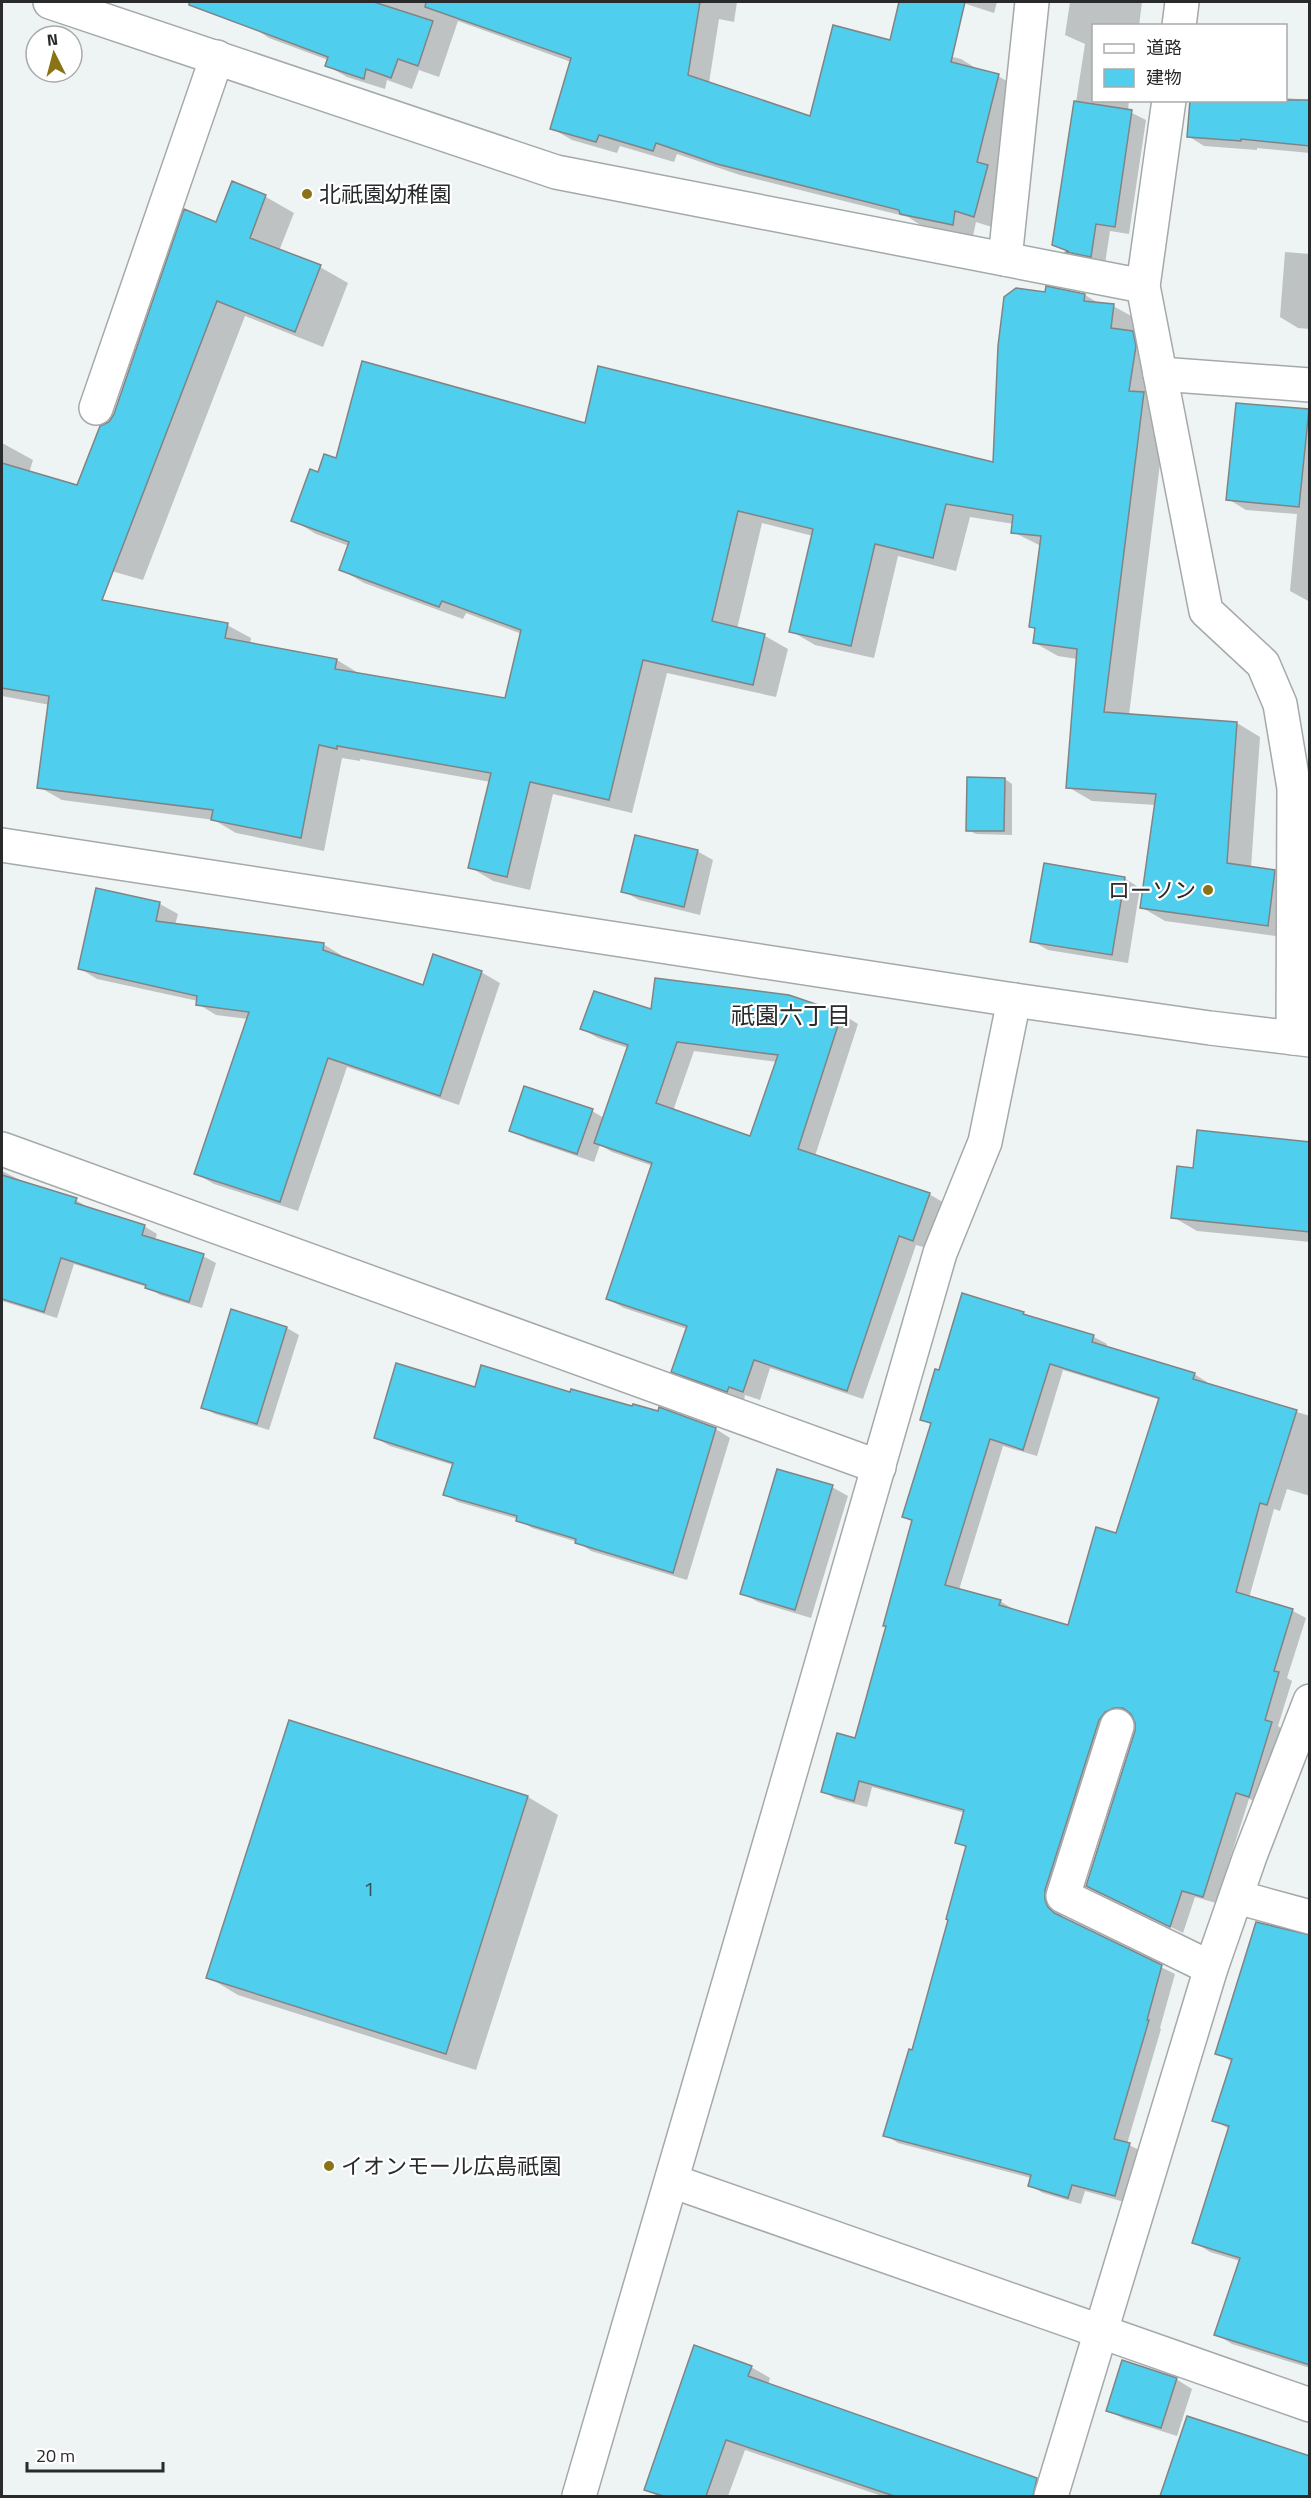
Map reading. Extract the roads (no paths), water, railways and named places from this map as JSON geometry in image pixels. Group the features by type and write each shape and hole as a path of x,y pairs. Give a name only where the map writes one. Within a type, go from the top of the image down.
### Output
{"street":[{"path":"50,2 556,172 1143,286"},
{"path":"1005,259 1032,2"},
{"path":"1179,24 1182,2"},
{"path":"96,408 217,57"},
{"path":"2,845 1014,1000 1301,1039 1294,788 1280,704 1263,664 1206,611 1143,286 1169,102"},
{"path":"1160,374 1310,385"},
{"path":"579,2496 940,1253 985,1142 1014,1000"},
{"path":"2,1149 879,1467"},
{"path":"1051,2496 1211,1968 1250,1856 1310,1701"},
{"path":"1117,1726 1063,1896 1211,1968"},
{"path":"1237,1897 1310,1917"},
{"path":"672,2181 1310,2405"}],"place":[{"name":"北祇園幼稚園","path":"307,194"},
{"name":"ローソン","path":"1208,890"},
{"name":"イオンモール広島祇園","path":"329,2166"}],"district":[{"name":"祇園六丁目","path":"791,1015"}]}
